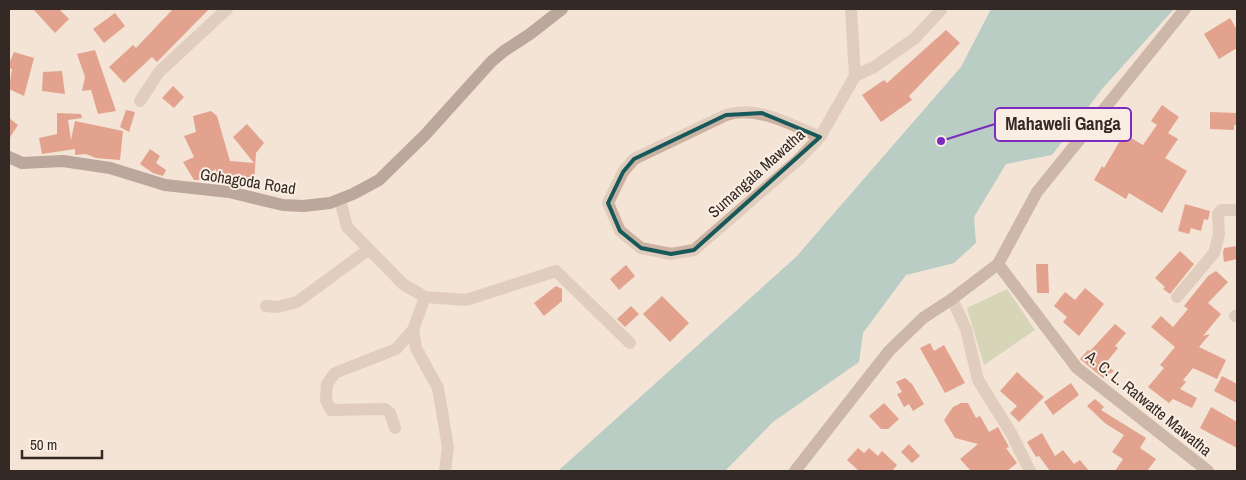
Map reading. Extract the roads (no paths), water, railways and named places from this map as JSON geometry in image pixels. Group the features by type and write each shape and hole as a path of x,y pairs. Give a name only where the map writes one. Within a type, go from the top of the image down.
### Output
{"main road":[{"name":"Gohagoda Road","path":"9,157 22,163 64,162 110,168 166,185 229,192 283,205 312,206 340,200 380,180 425,135 491,62 562,9"}],"street":[{"path":"140,101 158,72 226,9"},
{"path":"851,9 855,76 874,67 914,38 941,10"},
{"path":"795,471 888,351 923,318 952,299 998,264 1037,192 1186,9"},
{"name":"Sumangala Mawatha","path":"820,137 762,113 735,112 726,114 634,159 623,172 608,203 620,231 641,248 671,254 694,250 798,160 820,137 855,76"},
{"path":"340,200 347,227 403,284 426,297 466,300 556,271 630,343"},
{"path":"1177,297 1214,253 1219,235 1218,214 1221,210 1237,210"},
{"path":"266,306 278,307 297,302 368,250"},
{"name":"A. C. L. Ratwatte Mawatha","path":"998,264 1076,368 1208,471"},
{"path":"394,428 390,413 385,409 331,410 326,400 327,384 335,373 396,350 412,330 426,297"},
{"path":"952,299 966,329 978,380 1011,433 1030,471"},
{"path":"412,330 416,348 438,388 448,447 445,471"}],"water":[{"path":"991,9 1174,9 1102,89 1052,155 1006,164 974,217 976,243 954,263 906,275 863,333 859,362 773,422 725,471 558,471 796,257 961,67"}],"place":[{"name":"Mahaweli Ganga","path":"941,141"}]}
